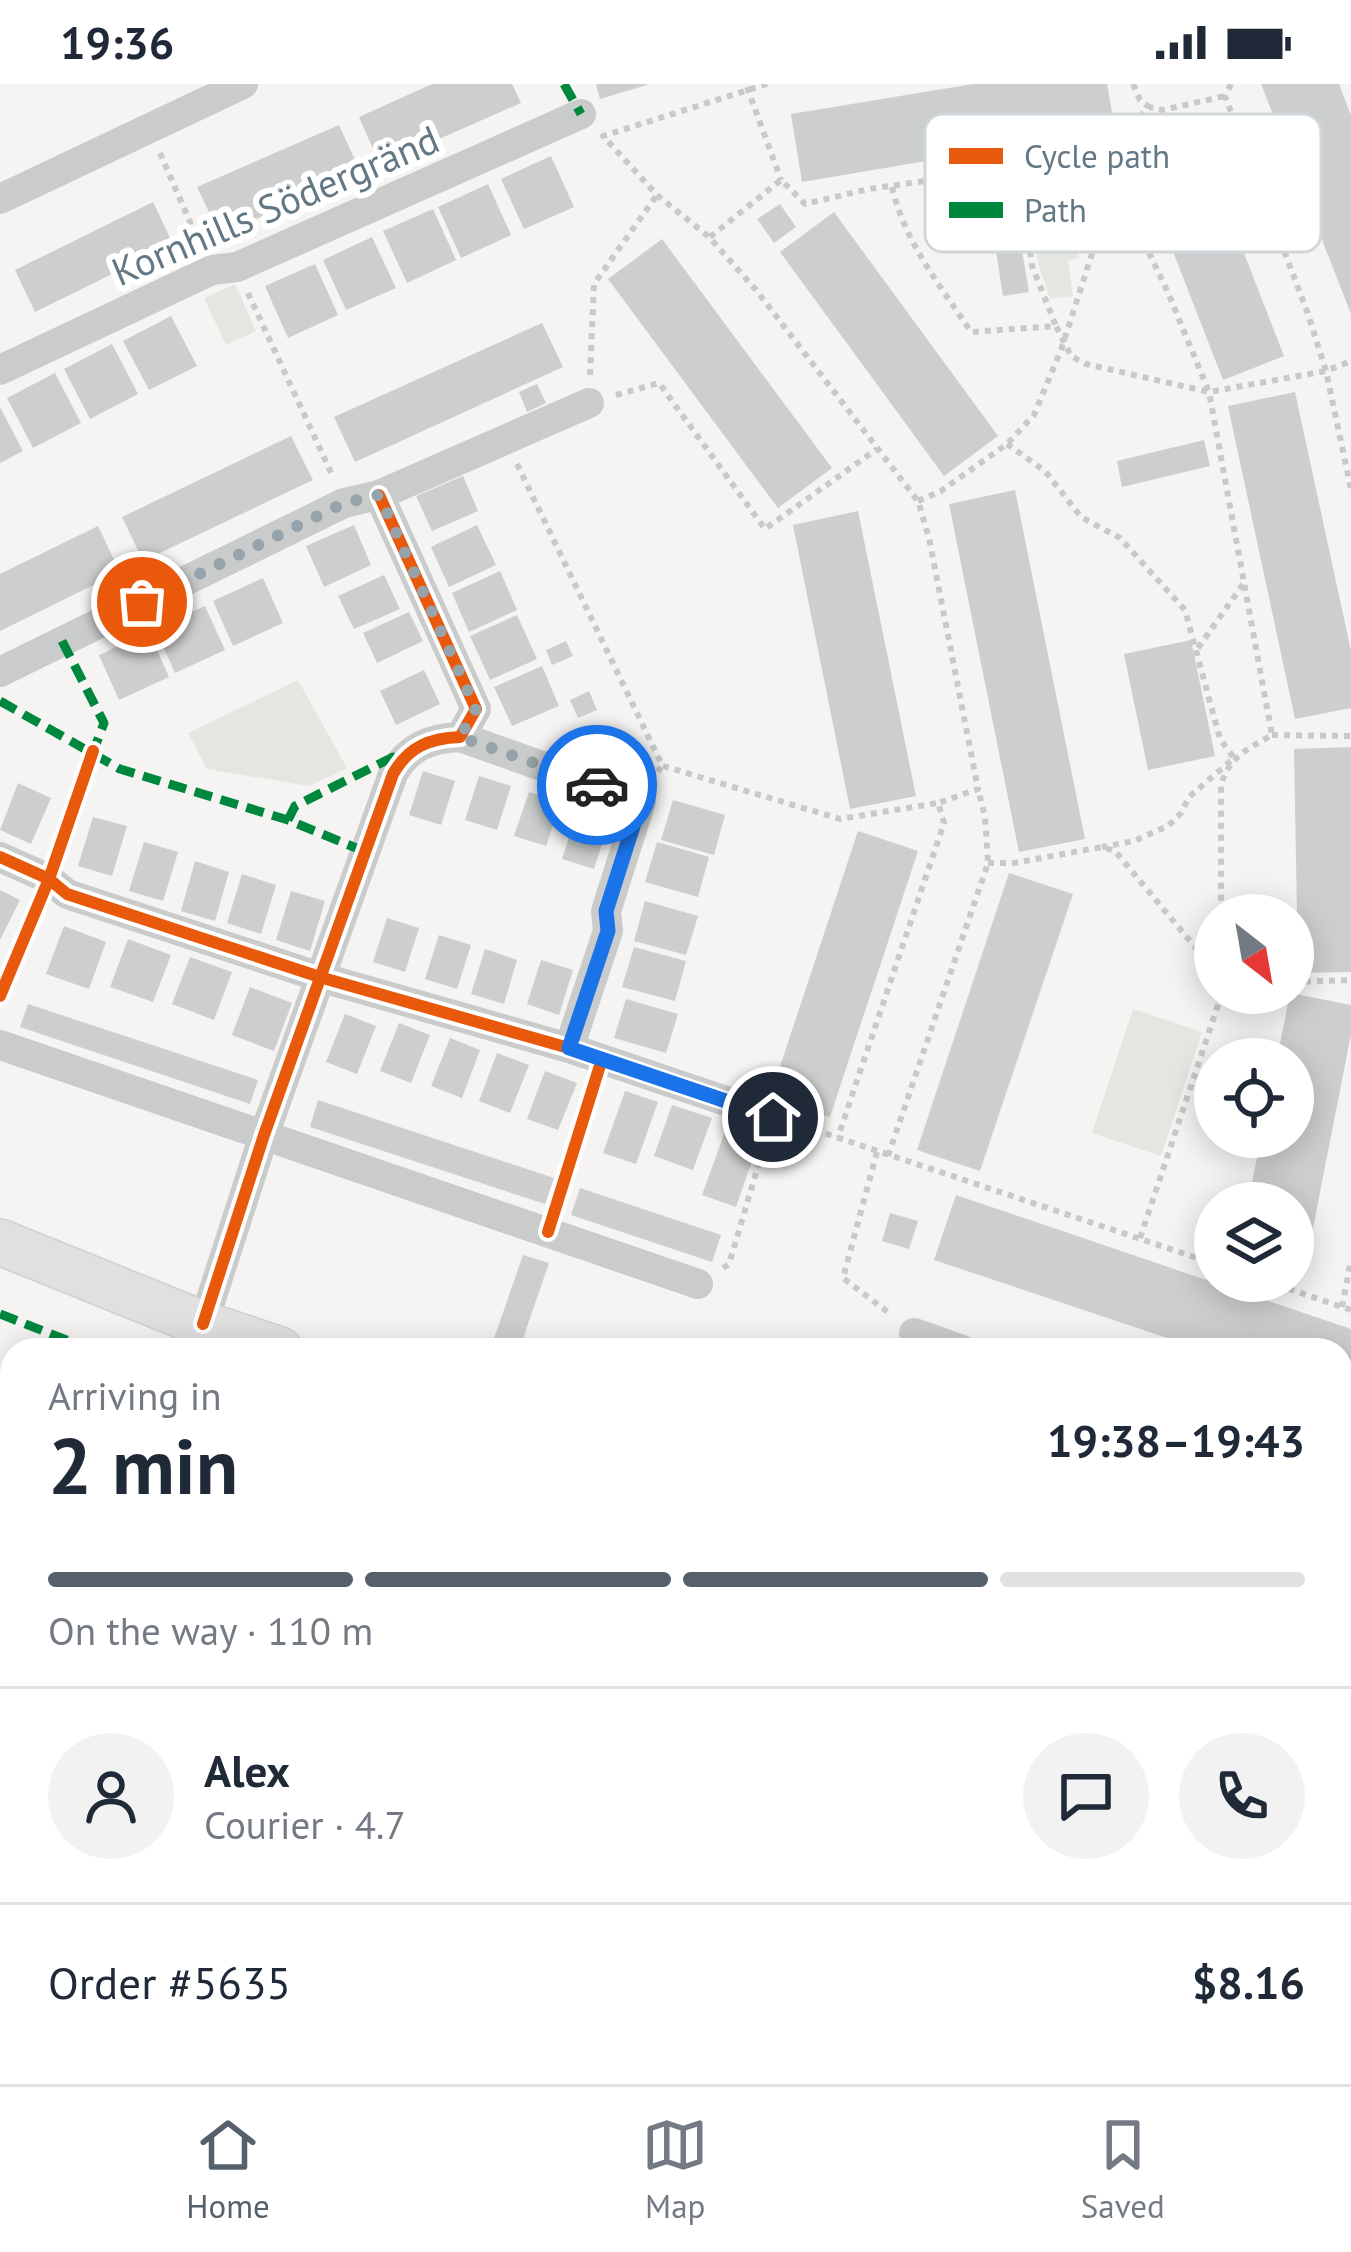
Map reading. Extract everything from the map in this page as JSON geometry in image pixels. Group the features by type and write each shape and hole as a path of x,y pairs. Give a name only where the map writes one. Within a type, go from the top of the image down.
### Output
{"street":[{"path":"0,199 243,84"},
{"name":"Kornhills Södergränd","path":"0,370 212,270 237,268 581,114"},
{"path":"0,672 344,503 379,495 589,403"},
{"path":"379,495 476,709 460,737"},
{"path":"202,1324 393,774 416,748 440,738 460,737 641,801 606,911 608,931 569,1048"},
{"path":"0,857 49,879 67,894 323,978 569,1048 773,1117"},
{"path":"0,1045 698,1284"},
{"path":"0,1242 244,1338"},
{"path":"914,1333 928,1338"}],"path":[{"path":"767,84 603,136 657,195 710,237 756,290 918,501 985,817 988,863 888,1156"},
{"path":"1133,84 1140,100 1163,110 1226,96"},
{"path":"1231,84 1226,96 1233,114"},
{"path":"747,87 781,180 805,204 925,182"},
{"path":"1142,114 1149,107"},
{"path":"148,128 195,233"},
{"path":"710,237 781,180"},
{"path":"892,187 910,241 971,332 1056,326"},
{"path":"657,195 594,284 589,403 659,383 765,529 877,449"},
{"path":"1030,252 1063,343 1071,356 1086,364 1209,392 1326,371 1351,361"},
{"path":"918,501 941,491 1007,444 1034,416 1092,252"},
{"path":"1148,252 1209,392 1272,735"},
{"path":"1283,252 1326,371 1351,489"},
{"path":"237,268 344,503"},
{"path":"506,440 662,765 840,819 938,803 977,789"},
{"path":"1007,444 1045,471 1081,517 1137,553 1185,610 1220,739 1234,758"},
{"path":"1198,648 1244,583"},
{"path":"988,863 1015,863 1133,841 1168,826 1189,796 1234,758 1272,735 1351,736"},
{"path":"1221,894 1221,786 1234,758"},
{"path":"641,801 662,765"},
{"path":"838,1137 944,823 938,803"},
{"path":"1102,847 1126,860 1194,945"},
{"path":"1314,981 1351,980"},
{"path":"1140,1238 1215,1014"},
{"path":"698,1284 729,1264 773,1117 1194,1257"},
{"path":"877,1152 843,1277 914,1333"},
{"path":"1314,1297 1346,1308 1351,1260"}],"shaded area":[{"path":"1036,252 1078,252 1079,258 1068,260 1073,296 1050,299"},
{"path":"235,284 256,331 226,345 204,298"},
{"path":"298,680 347,768 309,786 207,769 188,733"},
{"path":"1133,1009 1202,1032 1200,1038 1194,1038 1194,1056 1161,1156 1092,1133"}],"building":[{"path":"432,84 512,84 521,103 380,165 359,117"},
{"path":"596,84 647,84 647,85 600,99"},
{"path":"973,84 1107,84 1112,114 925,114 925,161 802,182 791,114"},
{"path":"1261,84 1339,84 1351,115 1351,314 1321,237 1321,114 1273,114"},
{"path":"339,125 361,173 220,235 197,187"},
{"path":"551,156 574,207 524,229 501,179"},
{"path":"488,184 511,235 461,258 438,207"},
{"path":"153,202 173,244 35,312 15,270"},
{"path":"780,204 796,227 774,243 757,219"},
{"path":"433,209 456,260 407,283 383,231"},
{"path":"834,212 998,436 944,476 780,252"},
{"path":"372,237 396,288 346,310 323,260"},
{"path":"662,239 832,468 778,508 608,279"},
{"path":"996,252 1022,252 1029,292 1003,296"},
{"path":"1173,252 1244,252 1284,356 1223,380"},
{"path":"315,264 338,315 288,338 265,286"},
{"path":"171,316 197,366 149,390 123,341"},
{"path":"542,323 563,367 355,462 334,417"},
{"path":"112,344 138,394 90,419 64,369"},
{"path":"55,373 81,423 33,448 7,398"},
{"path":"537,384 546,403 527,412 519,392"},
{"path":"1295,392 1351,651 1351,708 1295,719 1228,406"},
{"path":"0,407 23,451 0,463"},
{"path":"291,436 313,480 143,561 122,517"},
{"path":"1204,440 1210,466 1122,487 1117,461"},
{"path":"463,476 478,511 432,531 416,496"},
{"path":"1015,490 1085,839 1019,852 949,504"},
{"path":"858,511 916,796 850,809 793,525"},
{"path":"354,525 371,565 324,587 306,546"},
{"path":"477,525 496,565 449,587 431,547"},
{"path":"98,526 120,572 0,631 0,574"},
{"path":"500,571 517,610 469,632 452,593"},
{"path":"384,575 400,609 354,629 338,596"},
{"path":"263,578 283,623 233,646 213,601"},
{"path":"205,606 225,650 175,673 155,628"},
{"path":"409,612 423,641 377,663 363,633"},
{"path":"517,615 537,659 490,680 470,636"},
{"path":"149,632 169,677 119,700 99,655"},
{"path":"1191,640 1215,756 1148,770 1124,654"},
{"path":"566,641 573,656 552,665 546,650"},
{"path":"542,666 559,706 512,726 494,687"},
{"path":"424,670 440,704 396,725 380,691"},
{"path":"589,691 597,710 578,718 570,700"},
{"path":"1351,747 1351,972 1314,973 1314,894 1297,894 1294,749"},
{"path":"423,771 455,781 441,825 409,815"},
{"path":"479,776 511,786 497,830 465,820"},
{"path":"18,783 51,798 31,844 0,830"},
{"path":"529,792 561,802 546,846 514,836"},
{"path":"673,800 725,815 714,855 661,840"},
{"path":"576,815 608,825 594,869 562,859"},
{"path":"93,817 127,826 112,876 78,866"},
{"path":"858,831 918,851 830,1117 770,1097"},
{"path":"144,842 178,852 163,901 129,891"},
{"path":"657,842 709,857 698,897 645,882"},
{"path":"195,861 229,872 215,921 181,911"},
{"path":"1009,873 1073,894 980,1171 917,1150"},
{"path":"242,874 276,885 261,934 227,923"},
{"path":"0,890 20,900 0,940"},
{"path":"291,891 325,901 310,951 276,940"},
{"path":"645,901 698,916 686,955 634,941"},
{"path":"387,918 419,928 405,972 373,962"},
{"path":"64,926 106,942 89,989 46,974"},
{"path":"439,935 471,945 457,989 425,979"},
{"path":"128,939 171,955 153,1002 110,987"},
{"path":"634,947 686,961 675,1001 622,987"},
{"path":"485,949 517,960 504,1004 471,994"},
{"path":"190,957 232,972 214,1020 172,1004"},
{"path":"541,960 573,970 559,1015 527,1004"},
{"path":"250,987 292,1003 274,1051 232,1035"},
{"path":"1314,998 1351,1005 1351,1034 1314,1223 1314,1182 1252,1182 1257,1158 1314,1158 1314,1038 1281,1038 1286,1014 1314,1014"},
{"path":"626,999 678,1014 666,1053 614,1038"},
{"path":"28,1004 258,1080 250,1104 20,1027"},
{"path":"345,1014 376,1026 357,1074 326,1062"},
{"path":"399,1023 430,1035 411,1083 380,1071"},
{"path":"450,1038 480,1050 462,1098 431,1086"},
{"path":"497,1053 529,1065 510,1113 479,1101"},
{"path":"545,1071 577,1083 558,1130 527,1119"},
{"path":"625,1091 658,1102 636,1164 603,1153"},
{"path":"318,1100 554,1178 545,1204 310,1127"},
{"path":"672,1105 712,1118 693,1170 654,1156"},
{"path":"726,1129 759,1141 736,1207 702,1195"},
{"path":"580,1188 721,1235 712,1262 571,1215"},
{"path":"956,1195 1194,1276 1194,1302 1271,1302 1351,1329 1351,1338 1167,1338 934,1260"},
{"path":"890,1213 918,1221 909,1249 882,1241"},
{"path":"523,1255 549,1263 523,1338 494,1338"}],"marked path":[{"path":"564,84 581,114"},
{"path":"62,641 104,723 90,760"},
{"path":"0,701 120,769 288,820 366,852"},
{"path":"288,820 295,806 393,757 402,759"},
{"path":"0,1314 61,1338"}],"cycle path":[{"path":"203,1324 264,1135 393,774 421,746 460,737 476,709 379,495"},
{"path":"0,996 49,879 93,751"},
{"path":"0,857 49,879 67,894 323,978 569,1048 773,1117"},
{"path":"548,1232 602,1059"}],"way so far":[{"path":"142,602 344,503 379,495 476,709 460,737 597,785"}],"route":[{"path":"597,785 641,801 606,911 608,931 569,1048 773,1117"}]}
